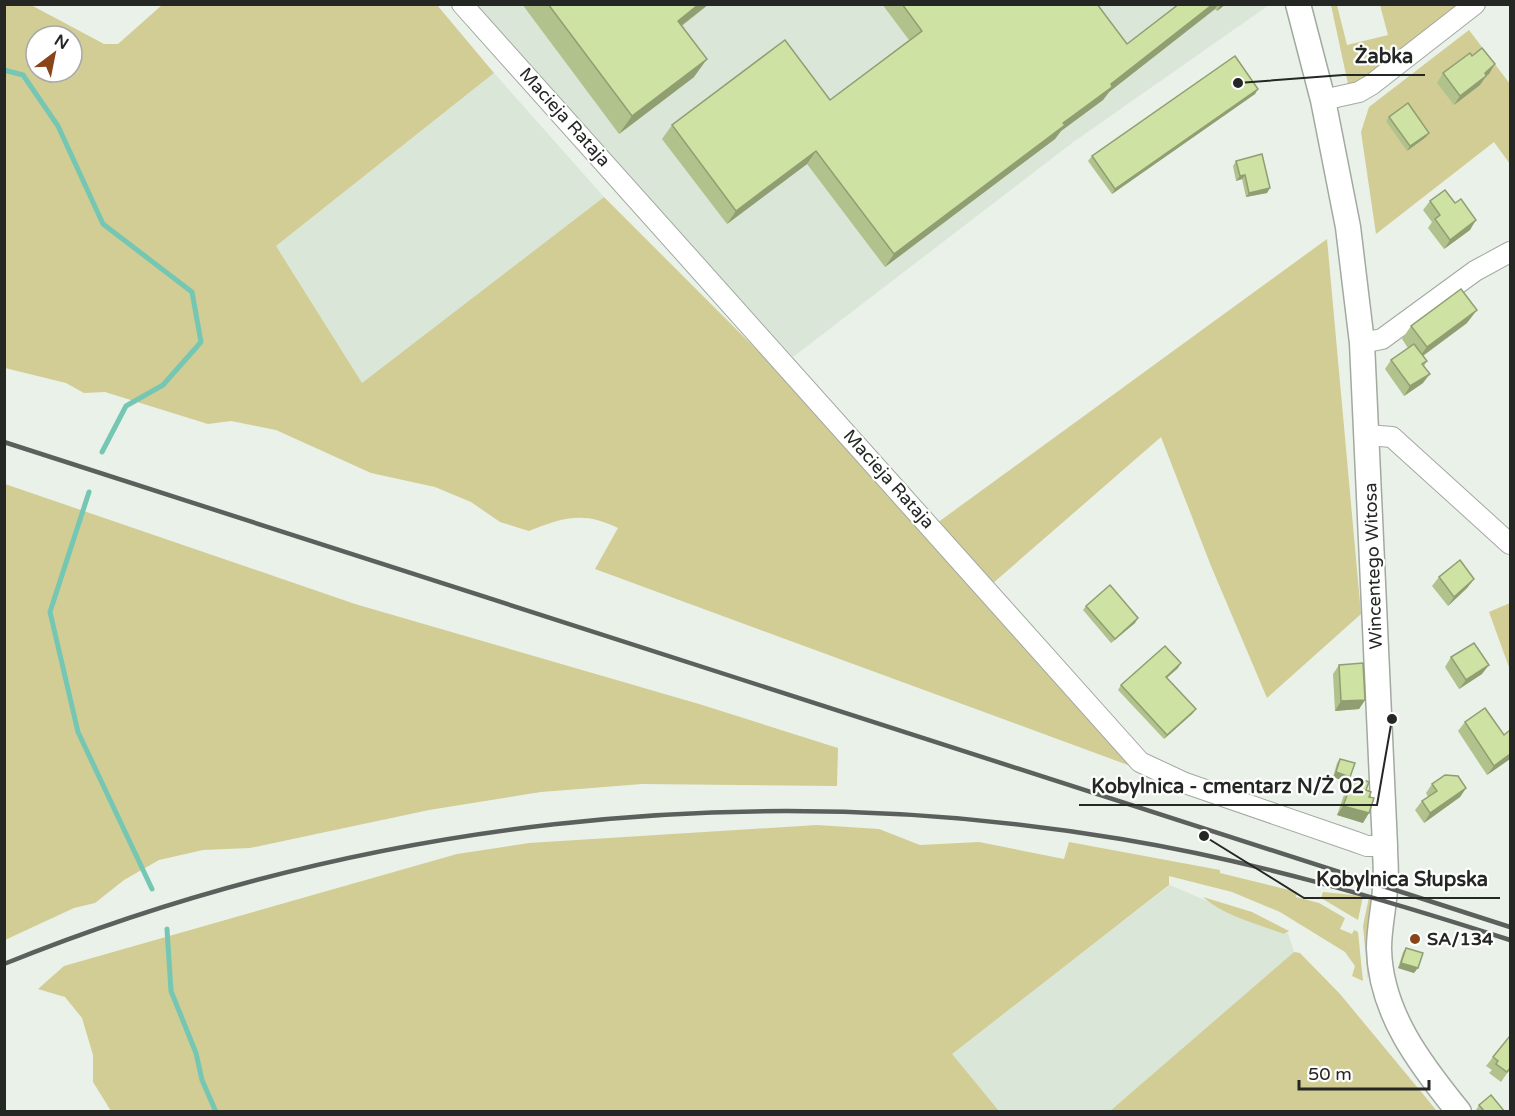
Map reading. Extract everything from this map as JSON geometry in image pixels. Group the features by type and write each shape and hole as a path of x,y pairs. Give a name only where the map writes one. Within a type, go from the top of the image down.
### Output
{"street":[{"name":"Macieja Rataja","path":"462,4 1140,762 1185,783 1367,846 1385,846"},
{"name":"Wincentego Witosa","path":"1298,4 1323,100 1348,226 1362,343 1385,846 1386,887 1379,944 1384,987 1405,1037 1459,1112"},
{"path":"1323,100 1359,92 1371,85 1475,4"},
{"path":"1362,343 1382,339 1475,271 1510,252"},
{"path":"1367,435 1392,437 1510,544"}],"shaded area":[{"path":"4,5 31,5 67,24 24,24 24,84 84,84 84,33 104,44 118,44 162,5 437,5 494,73 276,246 362,383 604,197 800,393 1136,768 595,569 618,528 595,519 563,519 529,531 500,522 471,502 435,487 371,473 276,430 231,421 208,424 105,392 84,393 66,383 5,368"},
{"path":"472,5 1269,5 1072,143 793,357"},
{"path":"1331,5 1337,5 1347,45 1388,35 1380,5 1461,5 1363,80 1348,84"},
{"path":"1469,30 1510,84 1510,164 1494,142 1376,234 1361,132 1369,107"},
{"path":"494,73 604,197 362,384 276,246"},
{"path":"1327,239 1361,614 1267,698 1211,566 1161,437 992,584 937,523"},
{"path":"5,484 355,604 699,704 838,748 837,786 642,784 541,792 429,810 250,848 203,850 159,860 124,880 95,903 74,908 5,940"},
{"path":"1510,603 1510,670 1489,612"},
{"path":"817,825 879,829 920,845 979,842 1064,859 1069,842 1220,870 1220,873 1297,892 1296,897 1319,903 1345,918 1340,929 1352,934 1354,930 1358,932 1363,981 1352,976 1355,966 1345,952 1280,912 1232,892 1169,876 1169,885 952,1054 1000,1112 111,1111 93,1082 93,1055 82,1018 65,997 38,989 64,966 457,854 529,843"},
{"path":"1170,885 1284,934 1288,933 1294,952 1110,1111 1000,1111 951,1054"},
{"path":"1323,892 1363,896 1358,920 1321,898"},
{"path":"1203,897 1252,912 1289,931 1284,934 1242,919 1211,904"},
{"path":"1369,897 1374,899 1368,980 1363,926"},
{"path":"1294,952 1300,953 1340,994 1437,1111 1110,1111"}],"building":[{"path":"548,4 699,4 678,21 707,59 632,116"},
{"path":"902,4 1097,4 1127,44 1179,4 1213,4 1111,84 1112,87 1063,123 1065,125 894,254 816,151 736,211 672,125 785,40 830,100 922,31"},
{"path":"1482,48 1495,64 1485,73 1486,76 1460,96 1443,73 1470,53 1472,56"},
{"path":"1235,56 1258,89 1115,189 1092,156"},
{"path":"1408,103 1429,133 1410,146 1389,117"},
{"path":"1262,154 1270,188 1249,193 1245,175 1240,176 1236,161"},
{"path":"1445,190 1455,203 1461,199 1476,220 1450,240 1435,219 1440,215 1430,201"},
{"path":"1461,289 1477,310 1427,347 1411,326"},
{"path":"1414,344 1427,361 1422,364 1430,374 1410,386 1391,360"},
{"path":"1460,560 1474,579 1454,597 1439,577"},
{"path":"1110,585 1138,618 1115,639 1086,606"},
{"path":"1474,643 1489,665 1466,680 1451,657"},
{"path":"1165,646 1181,663 1166,677 1196,709 1167,735 1121,685"},
{"path":"1363,663 1365,700 1341,701 1339,665"},
{"path":"1485,708 1504,735 1510,730 1510,754 1494,766 1465,722"},
{"path":"1340,759 1355,763 1350,777 1336,772"},
{"path":"1445,775 1458,776 1466,788 1430,813 1422,801 1437,791 1432,784"},
{"path":"1354,777 1369,782 1366,790 1371,792 1369,797 1374,798 1369,813 1343,806"},
{"path":"1406,948 1423,953 1418,968 1401,963"},
{"path":"1509,1037 1510,1068 1507,1072 1496,1064 1498,1061 1493,1057"},
{"path":"1491,1095 1505,1112 1485,1112 1479,1105"}],"waterway":[{"path":"4,70 23,75 58,126 103,224 192,292 201,342 163,385 126,406 102,452"},
{"path":"89,492 50,612 78,732 152,889"},
{"path":"167,929 171,991 196,1053 202,1080 216,1112"}],"railway":[{"path":"4,442 1510,927"},
{"path":"4,964 138,915 275,875 414,845 554,824 696,813 838,812 980,820 1121,839 1220,858 1318,882 1510,940"}],"place":[{"name":"Żabka","path":"1238,83"},
{"name":"Kobylnica - cmentarz N/Ż 02","path":"1392,719"},
{"name":"Kobylnica Słupska","path":"1204,836"},
{"name":"SA/134","path":"1415,939"}]}
